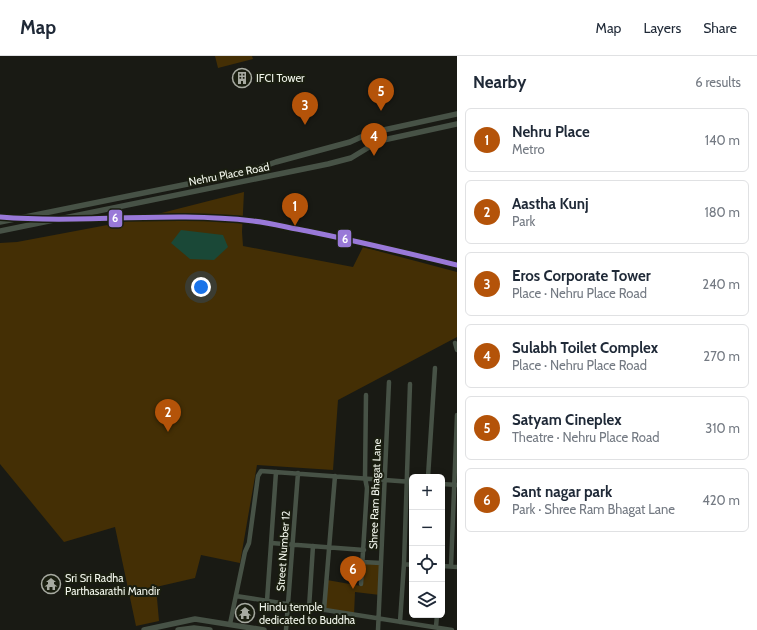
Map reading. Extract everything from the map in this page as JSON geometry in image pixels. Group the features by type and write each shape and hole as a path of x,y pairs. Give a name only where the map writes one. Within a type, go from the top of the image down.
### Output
{"street":[{"name":"Nehru Place Road","path":"0,222 247,172 276,162 350,142 370,133 457,114"},
{"name":"Nehru Place Road","path":"0,232 328,164 352,158 379,141 457,124"},
{"path":"455,343 457,350"},
{"path":"428,474 435,368"},
{"name":"Shree Ram Bhagat Lane","path":"378,630 389,382"},
{"path":"409,474 410,384"},
{"path":"361,584 367,488 365,478 366,395"},
{"path":"451,566 456,485 457,415"},
{"path":"230,624 245,552 249,543 258,476 261,471 409,482 400,622"},
{"path":"268,601 276,472"},
{"name":"Street Number 12","path":"286,630 298,473"},
{"path":"324,610 335,476"},
{"path":"445,484 456,485"},
{"path":"271,543 364,550"},
{"path":"309,608 313,546"},
{"path":"362,562 381,563"},
{"path":"404,564 409,565"},
{"path":"445,566 457,567"},
{"path":"236,596 452,630"},
{"path":"436,628 437,618"},
{"path":"144,630 195,619 264,630"},
{"path":"178,630 194,628 210,630"}],"shaded area":[{"path":"215,56 252,56 253,59 218,68"},
{"path":"244,192 242,232 243,246 353,267 363,247 457,272 457,337 338,400 333,470 257,465 240,563 201,555 195,578 156,587 159,621 136,626 115,527 64,542 0,464 0,243 17,242 134,220"},
{"path":"181,230 223,235 228,247 214,260 190,259 171,243"},
{"path":"364,562 381,563 380,595 355,592 354,615 324,610 327,580 361,586"}],"metro line":[{"name":"6","path":"0,217 32,219 190,217 253,221 344,239 457,265"}],"place":[{"name":"IFCI Tower","path":"242,78"},
{"name":"Satyam Cineplex","path":"381,111"},
{"name":"Eros Corporate Tower","path":"305,125"},
{"name":"Sulabh Toilet Complex","path":"374,156"},
{"name":"Nehru Place","path":"295,226"},
{"name":"Aastha Kunj","path":"168,432"},
{"name":"Sri Sri Radha Parthasarathi Mandir","path":"51,584"},
{"name":"Sant nagar park","path":"353,589"},
{"name":"Hindu temple dedicated to Buddha","path":"245,613"}]}
